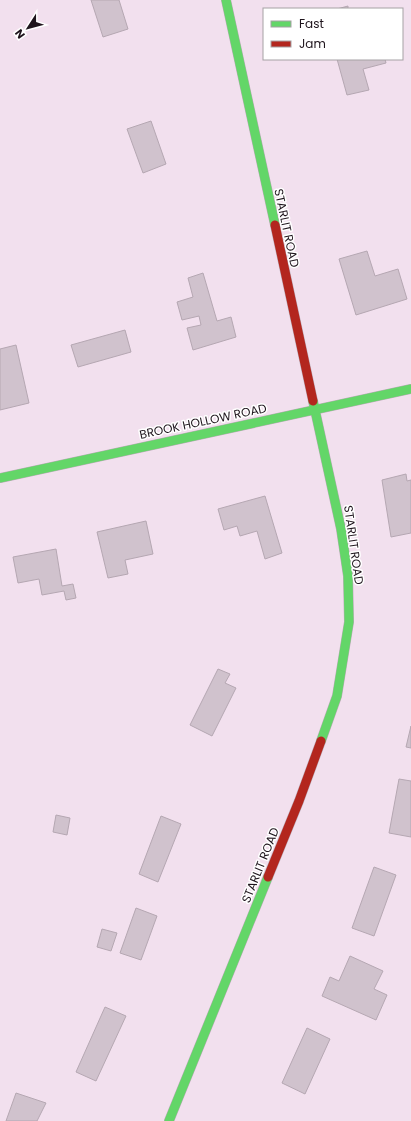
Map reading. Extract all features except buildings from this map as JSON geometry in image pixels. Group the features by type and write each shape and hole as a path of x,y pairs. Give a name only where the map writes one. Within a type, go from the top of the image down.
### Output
{"street":[{"name":"STARLIT ROAD","path":"169,1121 299,801 337,696 349,622 348,576 341,528 226,0"},
{"name":"BROOK HOLLOW ROAD","path":"0,478 411,389"}],"traffic: fast":[{"path":"226,0 275,225"},
{"path":"0,478 411,389"},
{"path":"313,401 341,529 348,576 349,622 337,696 321,741"},
{"path":"169,1121 268,877"}],"traffic: jam":[{"path":"275,225 313,401"},
{"path":"268,877 299,801 321,741"}]}
